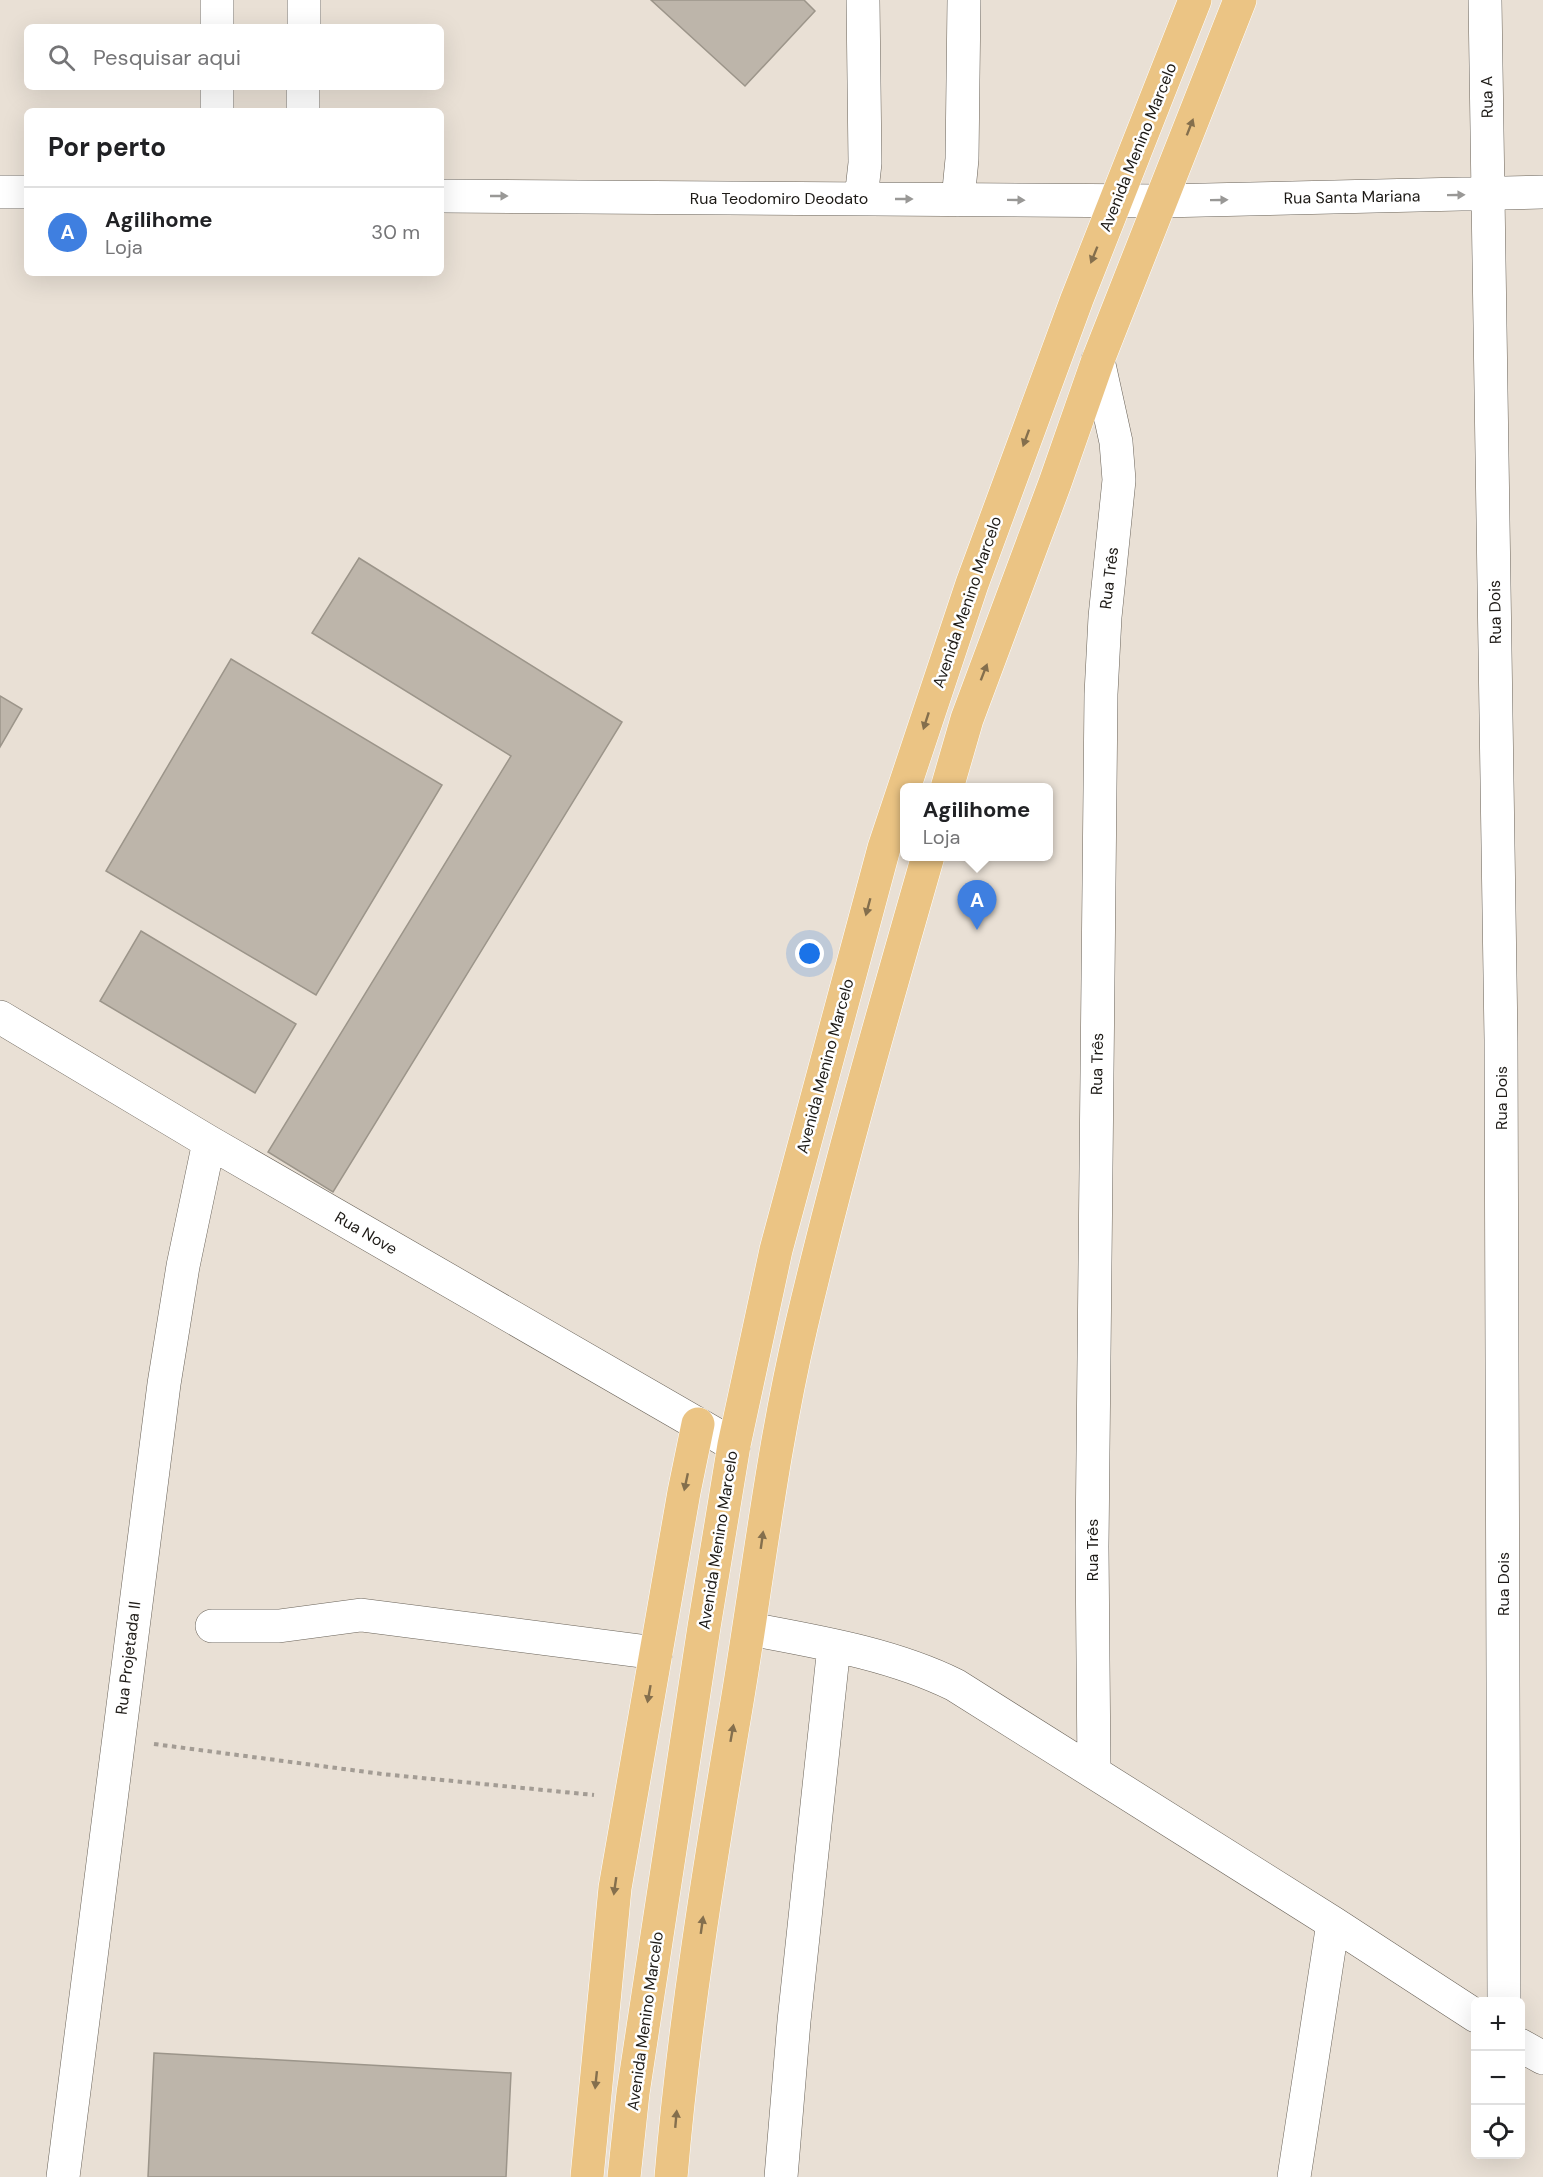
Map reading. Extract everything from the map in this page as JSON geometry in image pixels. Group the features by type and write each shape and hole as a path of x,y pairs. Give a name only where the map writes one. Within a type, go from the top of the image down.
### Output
{"main road":[{"name":"Avenida Menino Marcelo","path":"906,783 972,584 1077,299 1196,0"},
{"path":"948,783 967,719 1098,360 1240,0"},
{"name":"Avenida Menino Marcelo","path":"624,2177 633,2093 734,1445 776,1250 884,848 900,800"},
{"path":"671,2177 678,2095 711,1858 750,1629 771,1481 800,1329 860,1094 927,861"},
{"path":"587,2177 615,1888 698,1424"},
{"path":"624,1839 684,1764"}],"street":[{"path":"217,24 218,0"},
{"path":"304,0 304,24"},
{"path":"861,199 866,163 863,0"},
{"path":"958,200 962,159 964,0"},
{"name":"Rua A","path":"1485,0 1488,194"},
{"path":"217,90 217,108"},
{"path":"303,90 303,108"},
{"path":"0,192 24,192"},
{"name":"Rua Santa Mariana","path":"1116,201 1543,192"},
{"name":"Rua Dois","path":"1488,194 1501,1040 1504,1997"},
{"name":"Rua Teodomiro Deodato","path":"444,196 1116,201"},
{"name":"Rua Três","path":"1094,1771 1092,1523 1101,694 1105,617 1119,480 1116,442 1098,360"},
{"name":"Rua Nove","path":"0,1017 208,1142 734,1445"},
{"name":"Rua Projetada II","path":"63,2177 164,1384 183,1266 208,1142"},
{"path":"212,1626 279,1626 361,1615 656,1653"},
{"path":"750,1629 834,1646 923,1670 955,1685 1094,1771 1471,2013"},
{"path":"781,2177 794,2021 834,1646"},
{"path":"1294,2177 1333,1923"},
{"path":"1525,2047 1543,2058"}],"path":[{"path":"118,1739 382,1774 630,1798"}],"building":[{"path":"651,0 804,0 815,11 745,86"},
{"path":"359,558 622,722 333,1192 268,1152 511,756 312,633"},
{"path":"231,659 442,785 316,995 106,871"},
{"path":"0,696 22,709 0,747"},
{"path":"141,931 296,1024 255,1093 100,1001"},
{"path":"154,2053 511,2073 506,2177 148,2177"}],"place":[{"name":"Agilihome","path":"977,930"}]}
